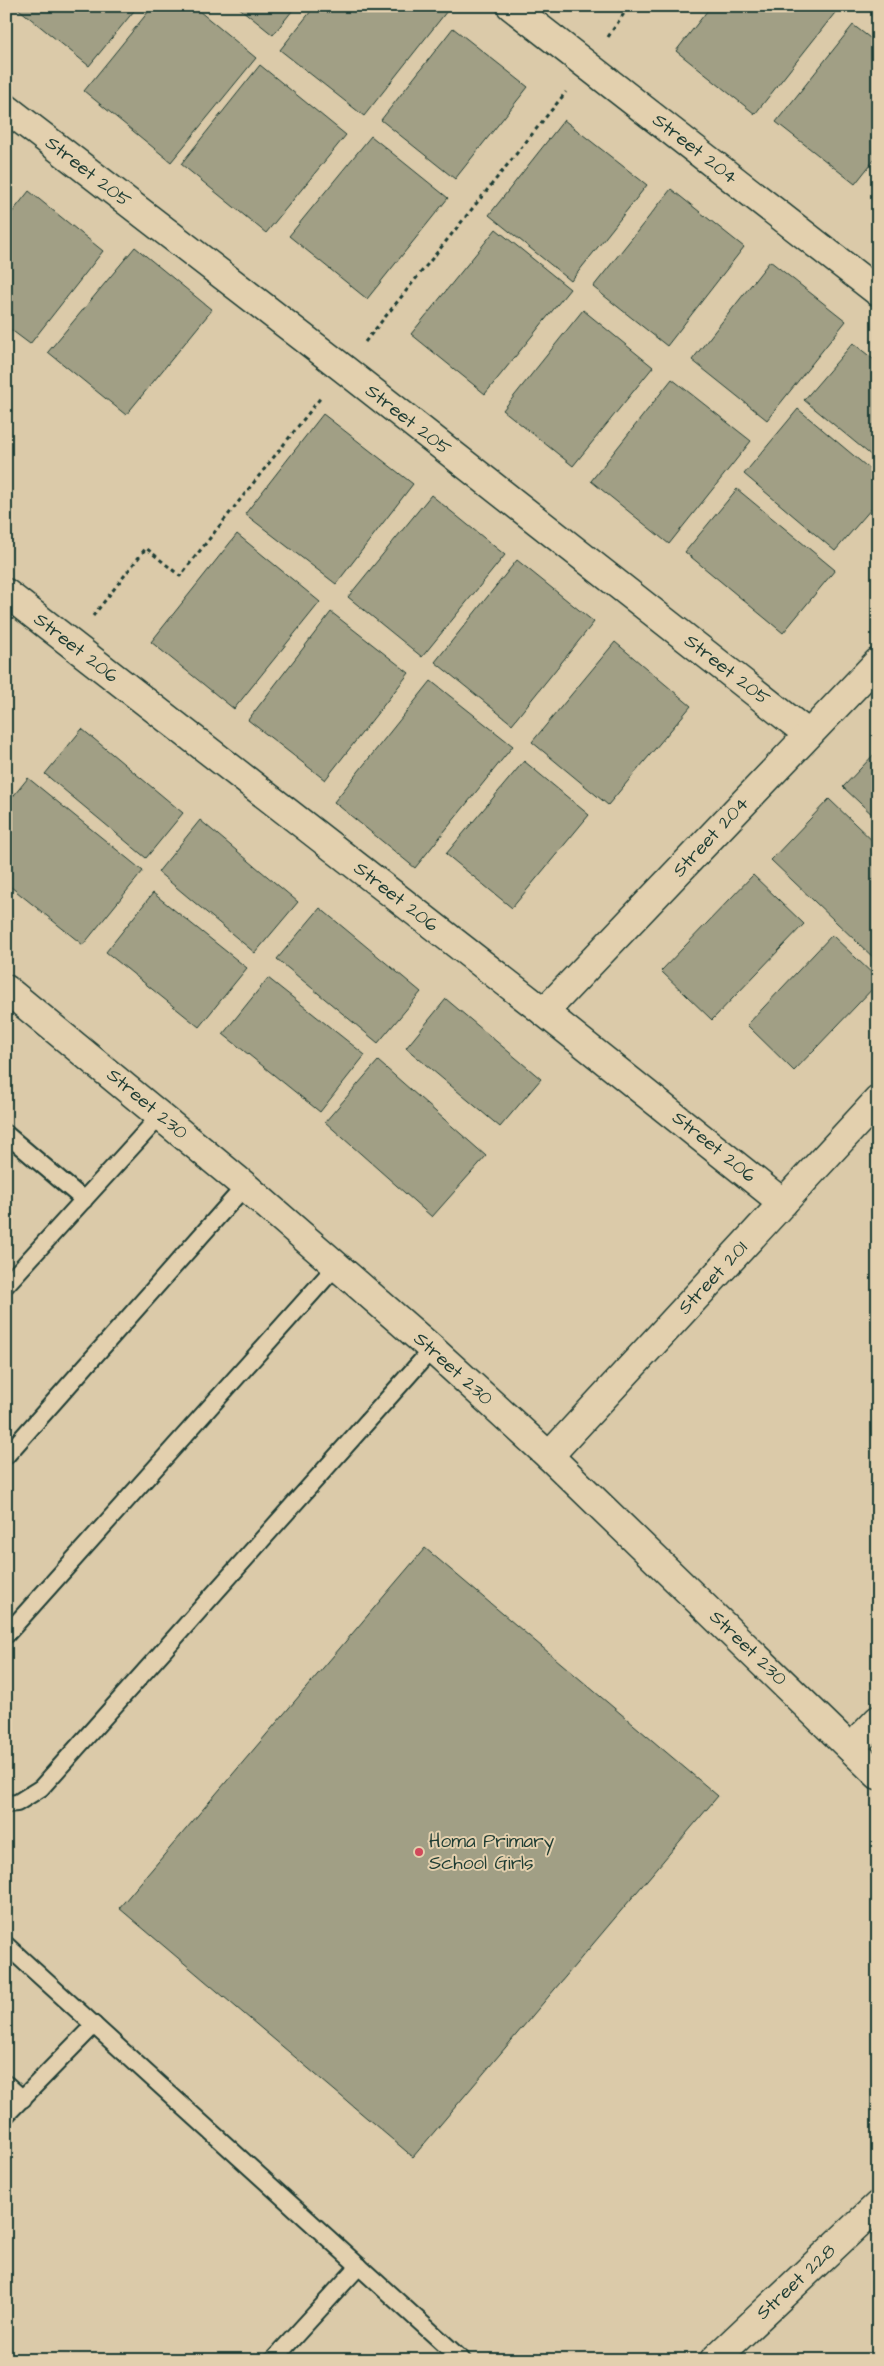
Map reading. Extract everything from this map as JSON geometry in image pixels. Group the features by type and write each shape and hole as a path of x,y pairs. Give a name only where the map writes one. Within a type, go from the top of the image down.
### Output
{"street":[{"name":"Street 204","path":"511,6 878,292"},
{"name":"Street 205","path":"6,108 344,369 808,734"},
{"name":"Street 206","path":"6,593 544,1012 783,1203"},
{"name":"Street 204","path":"544,1012 878,662"},
{"name":"Street 230","path":"6,989 161,1115 432,1349 549,1456 878,1775"},
{"name":"Street 201","path":"549,1456 878,1100"},
{"path":"851,1748 878,1720"},
{"name":"Street 228","path":"714,2360 878,2205"}],"lane":[{"path":"6,1285 161,1115"},
{"path":"6,1134 84,1200"},
{"path":"6,1456 245,1186"},
{"path":"6,1635 337,1265"},
{"path":"6,1804 17,1803 41,1788 432,1349"},
{"path":"6,1944 462,2360"},
{"path":"6,2116 94,2025"},
{"path":"6,2084 23,2099"},
{"path":"273,2360 359,2266"}],"building":[{"path":"15,6 138,6 89,66"},
{"path":"153,6 193,6 256,58 171,162 84,91"},
{"path":"237,6 296,6 273,35"},
{"path":"315,6 442,6 447,11 364,116 280,50"},
{"path":"711,6 835,6 838,9 755,114 676,51"},
{"path":"853,25 878,44 878,155 855,184 776,122"},
{"path":"453,28 528,87 455,179 381,120"},
{"path":"260,65 346,135 266,233 181,164"},
{"path":"564,120 647,185 571,281 489,215"},
{"path":"371,136 448,198 367,299 289,236"},
{"path":"671,189 744,247 667,346 593,287"},
{"path":"29,191 103,251 30,344 6,326 6,220"},
{"path":"496,229 570,289 485,394 411,334"},
{"path":"135,247 212,310 126,415 48,352"},
{"path":"770,261 846,321 767,420 692,360"},
{"path":"583,310 653,367 573,466 503,410"},
{"path":"853,343 878,363 878,461 804,400"},
{"path":"672,379 751,441 669,544 591,481"},
{"path":"798,409 878,476 878,501 835,551 744,474"},
{"path":"323,414 413,484 336,584 245,514"},
{"path":"737,489 835,570 783,633 685,552"},
{"path":"431,495 505,555 422,657 348,597"},
{"path":"237,534 320,602 234,709 151,642"},
{"path":"517,560 594,622 512,724 435,662"},
{"path":"331,612 409,673 325,780 248,720"},
{"path":"615,642 691,706 608,805 532,742"},
{"path":"431,681 513,746 415,868 334,802"},
{"path":"82,729 183,813 146,858 45,774"},
{"path":"878,750 878,820 843,787"},
{"path":"524,761 589,815 512,908 446,854"},
{"path":"28,778 143,871 83,945 6,883 6,805"},
{"path":"829,799 878,846 878,962 771,860"},
{"path":"200,820 298,902 255,953 158,872"},
{"path":"753,875 804,924 712,1020 661,971"},
{"path":"153,893 247,968 199,1027 106,952"},
{"path":"320,908 421,992 378,1043 277,959"},
{"path":"832,935 878,979 878,983 794,1071 747,1025"},
{"path":"268,978 365,1055 320,1112 223,1034"},
{"path":"446,999 541,1079 500,1127 406,1048"},
{"path":"378,1061 486,1156 432,1217 325,1122"},
{"name":"Homa Primary School Girls","path":"425,1548 718,1796 413,2157 119,1908"}],"place":[{"name":"Homa Primary School Girls","path":"419,1852"}]}
